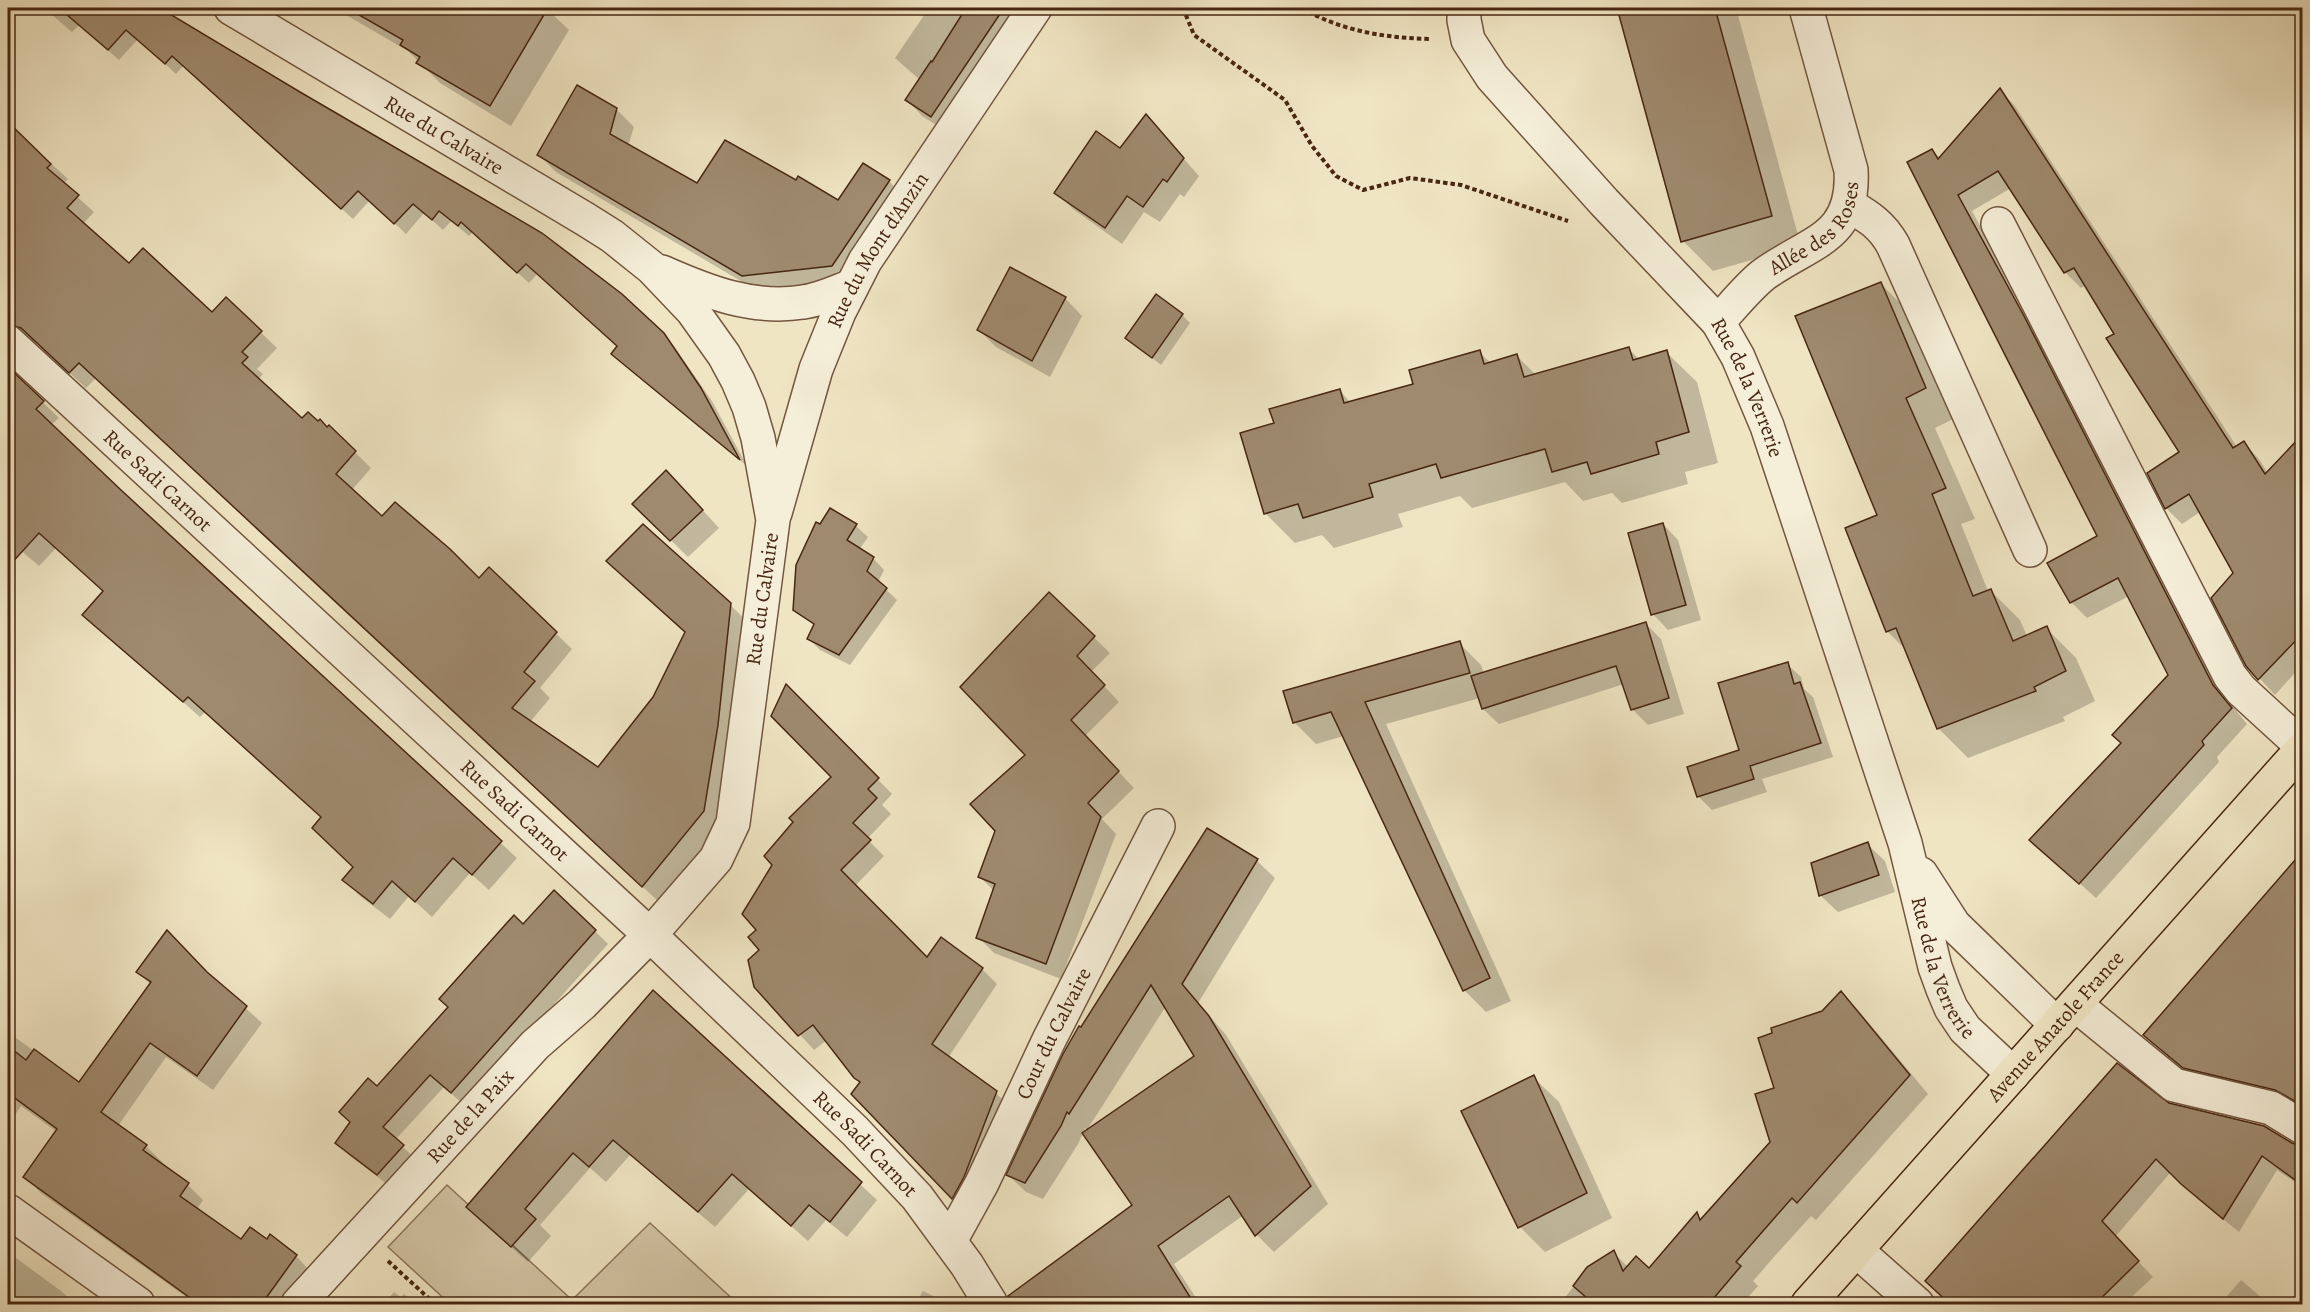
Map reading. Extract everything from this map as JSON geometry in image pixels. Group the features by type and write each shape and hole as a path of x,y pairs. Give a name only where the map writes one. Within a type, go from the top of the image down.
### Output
{"main road":[{"name":"Avenue Anatole France","path":"1808,1305 2302,747"}],"street":[{"name":"Rue du Calvaire","path":"231,8 612,236 652,268 672,288 724,355 738,381 758,438 773,520 733,823 716,859 650,935"},
{"name":"Rue du Mont d'Anzin","path":"773,520 816,369 852,286 865,261 1035,8"},
{"name":"Rue de la Verrerie","path":"1464,8 1468,40 1492,77 1604,202 1718,322 1748,378 1767,426 1905,843 1935,967 1947,999 1965,1029 2013,1074"},
{"name":"Allée des Roses","path":"1718,322 1746,290 1762,276 1831,233 1849,205 1852,190 1851,170 1806,8"},
{"path":"1849,205 1873,219 1885,230 1893,245 2030,550"},
{"path":"1998,224 2230,676 2241,690 2302,747"},
{"name":"Rue du Calvaire","path":"652,268 699,288 744,301 765,304 805,302 852,286"},
{"name":"Rue Sadi Carnot","path":"8,342 650,935 855,1131 917,1197 950,1241 991,1305"},
{"name":"Cour du Calvaire","path":"950,1241 982,1183 1049,1040 1158,826"},
{"name":"Rue de la Verrerie","path":"1905,843 1924,880 1954,925 2066,1015 2174,1085 2271,1108 2302,1127"},
{"name":"Rue de la Paix","path":"298,1305 535,1045 582,1004 650,935"},
{"path":"8,1211 138,1305"},
{"path":"1856,1250 1917,1305"}],"path":[{"path":"1183,8 1194,35 1285,100 1312,146 1336,176 1363,190 1410,178 1461,185 1578,225 1604,202"},
{"path":"1302,8 1322,19 1375,35 1468,40"},
{"path":"361,1236 435,1305"}],"shaded area":[{"path":"447,1185 572,1300 650,1223 738,1304 450,1304 388,1247"}],"building":[{"path":"59,8 160,8 542,233 622,294 664,333 701,388 740,460 611,354 617,346 526,264 517,273 461,222 458,226 439,211 432,220 413,204 394,224 358,191 341,209 172,56 165,64 126,30 108,50"},
{"path":"347,8 548,8 490,106 416,63 420,57 400,45 403,40"},
{"path":"966,8 1004,8 931,117 905,100"},
{"path":"1617,8 1715,8 1772,216 1681,242"},
{"path":"577,85 617,108 610,134 697,183 725,140 796,180 798,176 838,200 863,163 890,180 832,266 742,276 537,155"},
{"path":"2000,88 2233,448 2244,441 2265,474 2302,435 2302,634 2258,680 2246,666 2211,598 2233,573 2189,494 2165,509 2147,473 2179,452 2106,338 2114,334 2074,268 2064,273 1998,171 1958,195 2024,316 2213,685 2232,708 2202,741 2204,745 2079,884 2029,840 2121,743 2112,735 2168,675 2118,578 2070,603 2047,563 2097,536 1907,162 1932,149 1938,159"},
{"path":"1146,114 1184,158 1167,182 1163,179 1143,207 1127,196 1105,228 1054,193 1096,131 1120,148"},
{"path":"8,122 51,164 47,168 79,195 67,208 129,263 143,248 212,312 226,297 262,331 242,352 248,357 242,363 302,418 308,412 318,421 320,419 356,451 336,474 382,516 395,502 450,549 479,578 489,567 557,632 524,672 535,681 512,708 598,767 653,697 685,632 606,561 643,524 731,603 718,725 704,811 642,887 79,363 69,373 21,328 8,324"},
{"path":"1010,267 1066,297 1032,361 977,330"},
{"path":"1881,282 1926,388 1906,398 1946,488 1932,494 1973,596 1991,589 2013,641 2047,626 2066,671 2034,687 2036,691 1937,729 1896,628 1886,632 1845,528 1877,515 1795,316"},
{"path":"1156,294 1183,314 1152,358 1125,338"},
{"path":"1629,347 1633,360 1667,350 1689,432 1656,442 1659,454 1591,474 1587,462 1552,472 1545,449 1441,478 1436,464 1369,484 1373,497 1303,518 1298,504 1264,514 1240,433 1274,423 1269,409 1340,389 1344,403 1413,384 1409,370 1480,350 1484,364 1517,354 1524,377"},
{"path":"8,367 44,401 36,409 502,841 472,875 453,858 415,902 392,881 373,904 342,880 353,867 312,828 321,817 188,697 183,702 82,615 103,591 39,533 8,567"},
{"path":"666,470 703,510 670,541 632,504"},
{"path":"830,508 857,524 847,540 874,557 867,571 887,588 839,655 807,639 814,624 793,610 796,565 816,522 820,524"},
{"path":"1663,523 1686,605 1651,615 1628,533"},
{"path":"1049,592 1095,636 1077,656 1105,685 1071,720 1119,771 1088,803 1101,817 1046,964 976,938 995,884 978,877 995,831 970,804 1025,755 960,687"},
{"path":"1646,622 1669,698 1631,710 1616,666 1482,709 1471,676"},
{"path":"1460,641 1470,673 1365,702 1490,978 1463,991 1331,712 1293,723 1283,691"},
{"path":"1788,662 1794,684 1800,682 1821,743 1750,766 1754,779 1697,797 1687,767 1739,750 1718,683"},
{"path":"786,684 879,778 868,789 877,798 853,823 871,840 841,870 927,957 941,937 983,968 932,1044 997,1091 964,1177 952,1199 851,1094 860,1082 854,1078 813,1025 798,1036 754,987 748,960 759,950 748,937 756,930 742,914 772,865 764,856 793,822 789,818 831,777 771,716"},
{"path":"1207,828 1258,859 1182,984 1209,1016 1311,1186 1255,1236 1229,1196 1158,1246 1195,1305 1010,1305 1008,1296 1132,1205 1082,1133 1194,1056 1151,985 1069,1114 1067,1112 1061,1126 1025,1183 1006,1175 1063,1054 1079,1026 1081,1027"},
{"path":"1868,842 1879,875 1819,896 1811,863"},
{"path":"2302,852 2302,1105 2275,1090 2183,1068 2143,1035"},
{"path":"554,890 596,930 451,1093 430,1075 383,1127 404,1145 377,1175 335,1143 350,1122 339,1112 368,1078 377,1086 448,1007 439,999 514,915 523,924"},
{"path":"167,930 207,972 247,1006 197,1076 150,1043 101,1112 147,1145 143,1150 189,1183 180,1196 241,1239 250,1227 267,1239 270,1234 297,1255 261,1305 200,1305 23,1177 57,1129 8,1093 8,1046 26,1060 34,1049 79,1082 151,982 136,972"},
{"path":"653,990 862,1182 830,1222 809,1205 791,1226 732,1174 698,1212 613,1140 589,1167 573,1153 525,1209 536,1219 511,1247 466,1207"},
{"path":"1841,991 1910,1075 1797,1203 1792,1198 1736,1262 1741,1266 1708,1305 1595,1305 1573,1286 1587,1267 1614,1250 1623,1271 1636,1256 1649,1268 1697,1212 1700,1220 1770,1142 1755,1094 1774,1088 1758,1038 1772,1033 1771,1028 1822,1011"},
{"path":"2117,1063 2169,1103 2264,1126 2292,1143 2302,1146 2302,1185 2262,1156 2223,1219 2181,1184 2156,1159 2102,1221 2139,1261 2094,1305 1951,1305 1925,1281"},
{"path":"1534,1075 1587,1193 1518,1228 1461,1111"}]}
